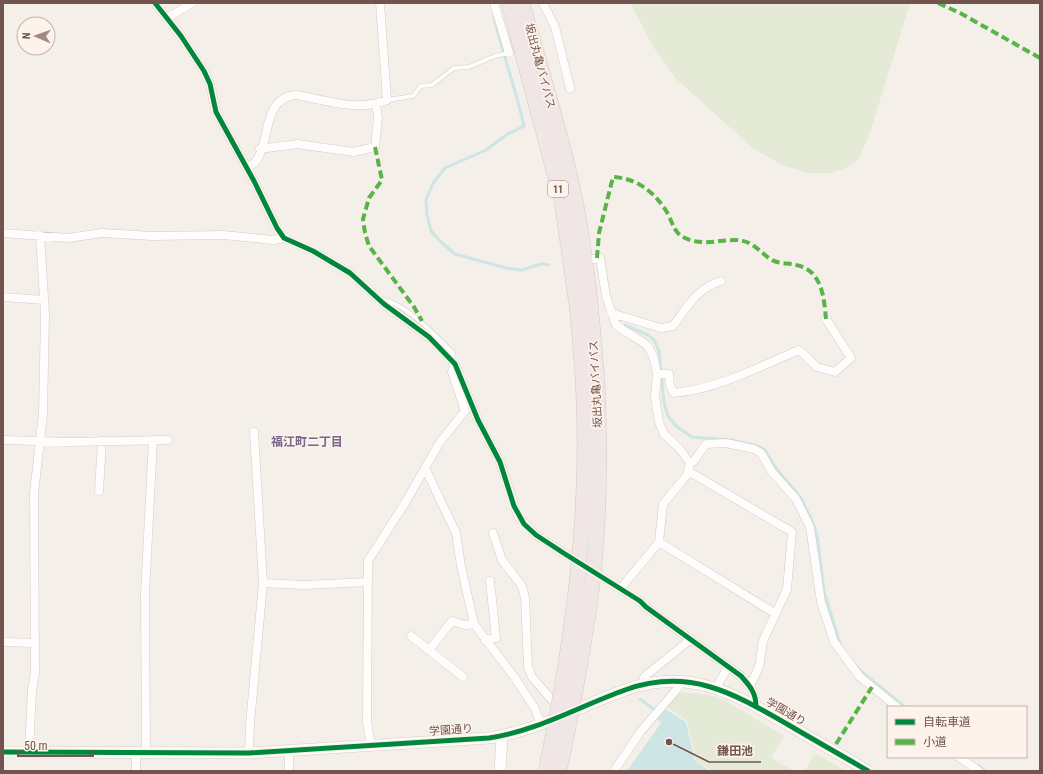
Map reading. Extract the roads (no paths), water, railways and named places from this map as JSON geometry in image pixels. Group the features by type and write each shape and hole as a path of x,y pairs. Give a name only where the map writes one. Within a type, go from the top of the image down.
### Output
{"highway":[{"name":"坂出丸亀バイパス","path":"509,3 562,201 578,313 590,379 582,536 570,645 546,771"},
{"name":"坂出丸亀バイパス","path":"522,3 562,148 575,204 585,260 590,379 599,476 592,584 583,649 559,771"}],"street":[{"path":"154,3 181,36 204,71 210,84 216,112 248,168 277,228 284,238 313,251 350,273 378,298 429,337 453,362 478,420 500,462 518,516 536,535 621,588 728,667 750,686 756,697 756,706"},
{"path":"167,18 192,3"},
{"path":"248,168 257,160 270,115 278,103 288,96 303,96 344,104 376,104 386,100 380,3"},
{"path":"494,3 506,54"},
{"path":"543,3 554,27 570,88"},
{"path":"260,149 297,144 353,152 375,147 378,117 376,104"},
{"path":"3,232 68,238 102,233 152,236 223,236 273,240 284,238"},
{"path":"29,752 32,690 36,673 34,493 43,414 44,300 40,235"},
{"path":"585,260 600,258 611,313 616,325 648,344 654,355 660,374 655,397 659,422 664,434 679,448 689,467 792,532 787,590 763,641 759,667 750,686"},
{"path":"611,313 661,328 674,326 699,292 708,285 720,282"},
{"path":"3,297 44,300"},
{"path":"660,374 669,374 670,386 674,392 690,391 731,378 799,350 817,367 835,372 851,358 826,318"},
{"path":"371,746 367,722 369,634 368,561 440,442 465,411 452,372 453,362"},
{"path":"249,754 250,724 262,583 254,432"},
{"path":"3,440 168,440"},
{"path":"136,771 141,753 145,593 153,440"},
{"path":"99,491 102,441"},
{"path":"621,588 659,542 663,504 687,475 689,467 706,444 726,443 754,449 761,453 772,472 796,499 810,527 821,602 834,642 860,677 896,706"},
{"path":"425,468 456,533 461,566 474,624 534,707 541,724"},
{"path":"493,533 502,560 522,586 525,598 528,667 532,677 563,714"},
{"path":"659,542 776,614"},
{"path":"485,640 496,638 490,581"},
{"path":"262,583 305,585 368,582"},
{"path":"429,650 452,622 465,625 474,624"},
{"path":"411,636 463,677"},
{"path":"642,684 644,677 691,639"},
{"path":"3,642 35,643"},
{"path":"716,688 728,667"},
{"path":"614,771 641,731 677,689 680,682"},
{"name":"学園通り","path":"3,752 249,754 502,736 541,724 642,684 680,682 716,688 756,706 868,771"},
{"path":"500,771 502,736"},
{"path":"289,752 289,771"},
{"path":"960,758 979,771"}],"lane":[{"path":"386,100 413,96 421,86 432,85 454,68 468,67 495,56 506,54"}],"water":[{"path":"665,709 686,722 695,761 710,771 627,771 661,723 657,719"}],"waterway":[{"path":"494,16 524,126 506,135 486,150 445,168 433,183 426,200 427,215 431,231 455,254 506,268 522,270 541,264 549,265"},
{"path":"625,325 648,335 654,340 659,351 664,403 668,416 676,426 692,437 732,440 758,446 765,450 776,468 801,498 817,535 824,591 840,644"},
{"path":"856,666 904,706"},
{"path":"640,699 657,712"},
{"path":"979,766 985,771"}],"place":[{"name":"鎌田池","path":"669,742"}],"district":[{"name":"福江町二丁目","path":"307,442"}]}
